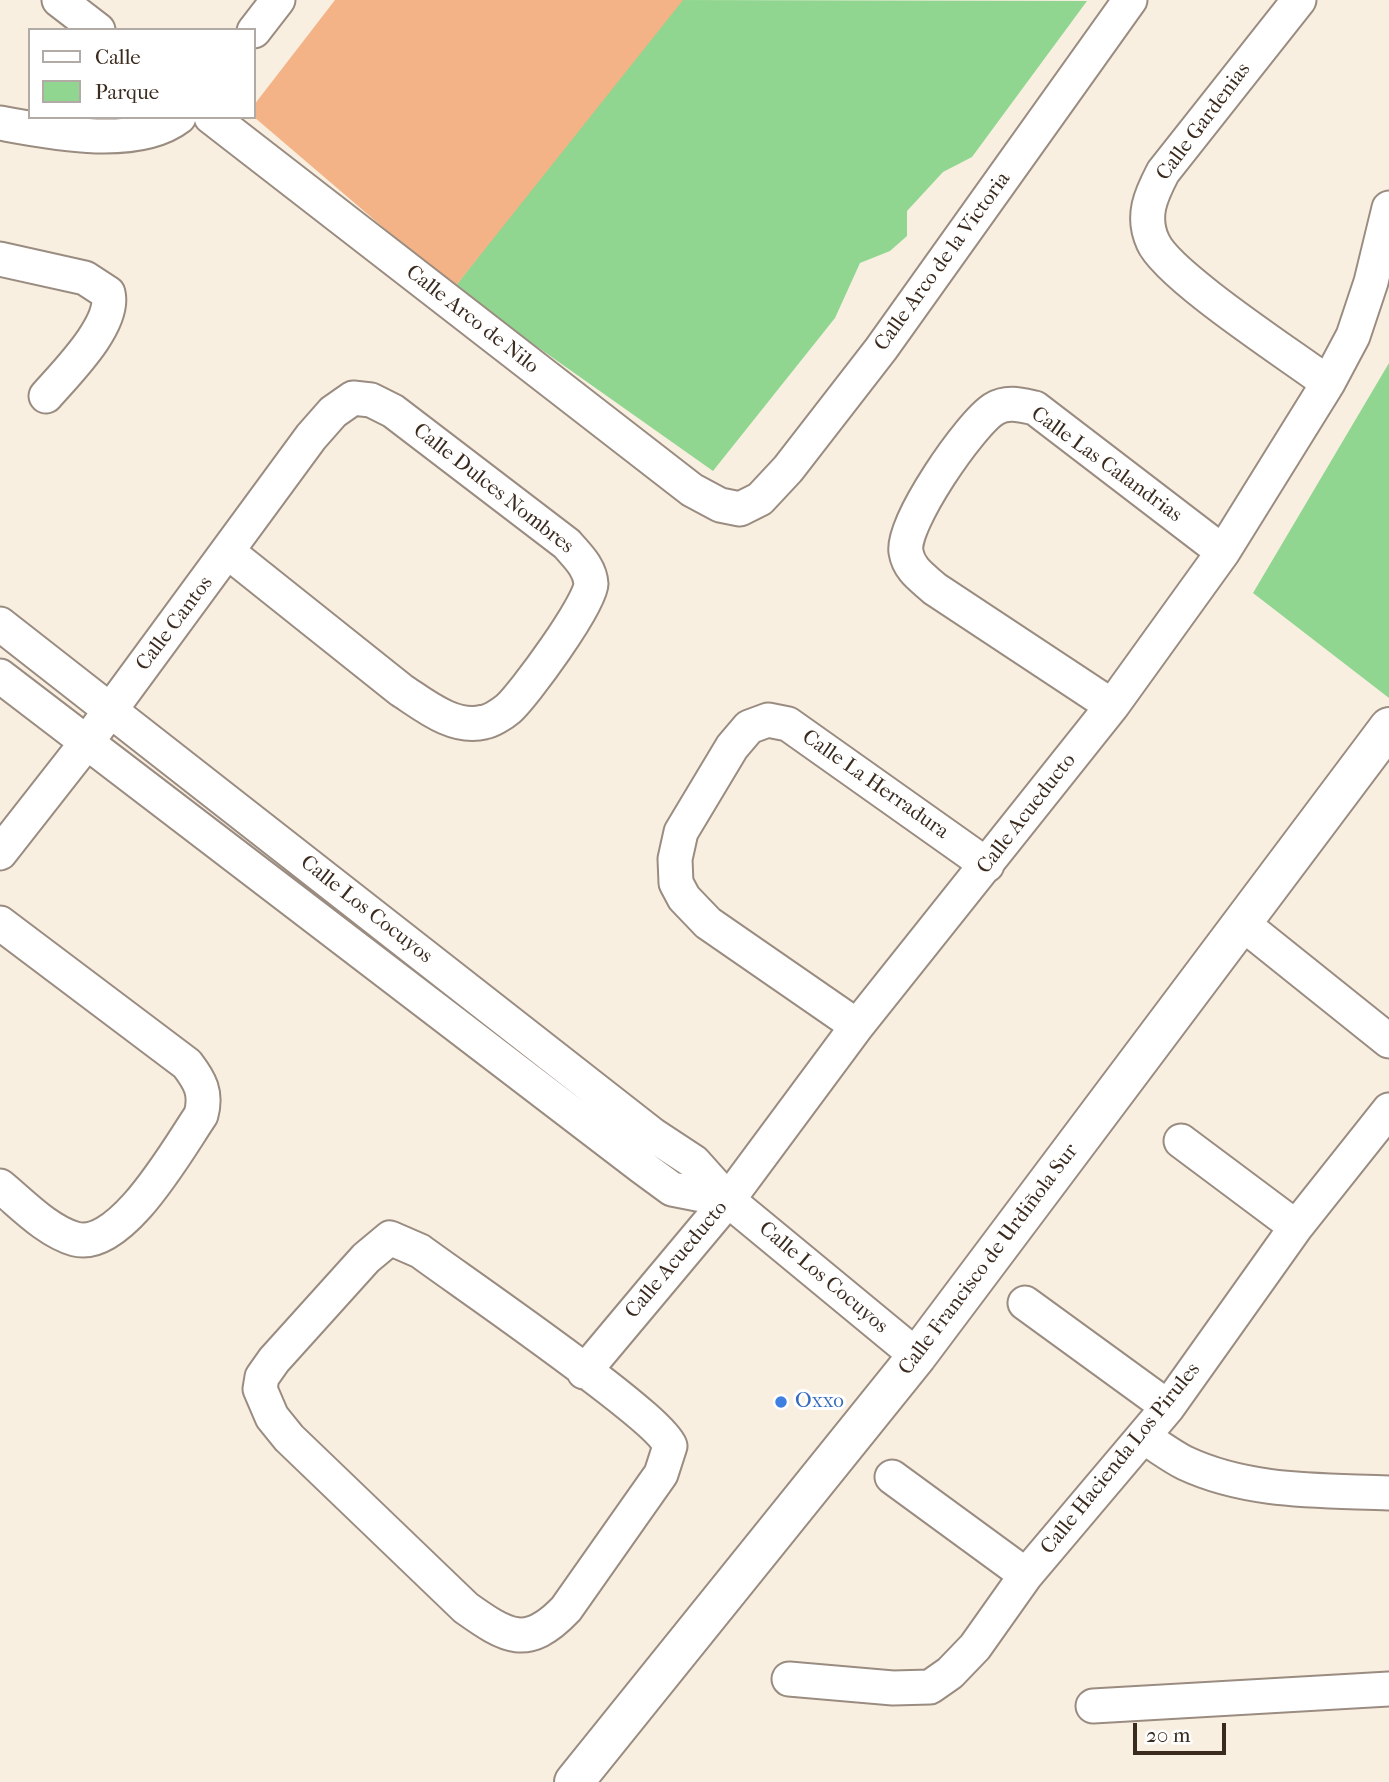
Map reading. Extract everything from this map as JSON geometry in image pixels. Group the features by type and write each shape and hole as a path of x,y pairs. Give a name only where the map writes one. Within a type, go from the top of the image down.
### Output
{"street":[{"path":"59,0 95,28"},
{"path":"256,28 278,0"},
{"name":"Calle Arco de la Victoria","path":"740,509 760,499 788,469 881,349 1130,0"},
{"name":"Calle Gardenias","path":"1299,0 1163,172 1149,200 1147,222 1153,244 1175,270 1328,383"},
{"path":"0,123 58,134 122,135 150,131 175,119"},
{"name":"Calle Arco de Nilo","path":"214,119 691,490 720,505 740,509"},
{"name":"Calle Acueducto","path":"584,1372 728,1200 857,1026 1112,706 1223,552 1328,383 1353,336 1371,282 1389,208"},
{"path":"0,259 85,278 108,293 108,310 94,336 46,396"},
{"name":"Calle Cantos","path":"0,853 111,710 311,438 333,412 353,398"},
{"name":"Calle Dulces Nombres","path":"228,552 401,690 430,709 458,722 484,723 506,711 530,684 584,604 591,586 587,567 567,544 393,411 371,400 353,398"},
{"name":"Calle Las Calandrias","path":"1112,706 935,589 912,569 906,552 906,534 925,497 982,420 995,408 1014,403 1035,408 1045,415 1223,552"},
{"name":"Calle Los Cocuyos","path":"0,624 653,1135 694,1162 728,1200 918,1356"},
{"name":"Calle Los Cocuyos","path":"0,676 642,1167 673,1189 728,1200"},
{"name":"Calle La Herradura","path":"857,1026 708,923 684,898 676,883 675,859 681,832 732,747 749,727 768,720 788,724 987,865"},
{"name":"Calle Francisco de Urdiñola Sur","path":"574,1782 918,1356 1389,727"},
{"path":"0,923 187,1064 201,1082 205,1100 201,1115 142,1199 118,1226 97,1238 78,1240 58,1232 0,1186"},
{"path":"1243,924 1389,1041"},
{"name":"Calle Hacienda Los Pirules","path":"789,1679 893,1688 930,1687 950,1673 975,1647 1026,1574 1168,1408 1296,1227 1389,1110"},
{"path":"1181,1141 1296,1227"},
{"path":"390,1238 420,1251 584,1372 660,1430 670,1446 669,1456 661,1474 566,1609 550,1626 536,1634 515,1637 495,1629 466,1608 289,1438 264,1403 260,1389 262,1377 274,1360 366,1258 390,1238"},
{"path":"1025,1303 1168,1408"},
{"path":"1143,1437 1185,1463 1229,1478 1276,1488 1389,1493"},
{"path":"892,1477 1026,1574"},
{"path":"1093,1706 1389,1689"}],"green space":[{"path":"677,0 1087,1 972,157 943,172 907,211 907,236 890,251 860,263 835,318 713,471 454,288"},
{"path":"1389,363 1389,698 1253,593"}],"building":[{"path":"335,0 683,0 454,288 256,119 256,102"}],"place":[{"name":"Oxxo","path":"781,1402"}]}
